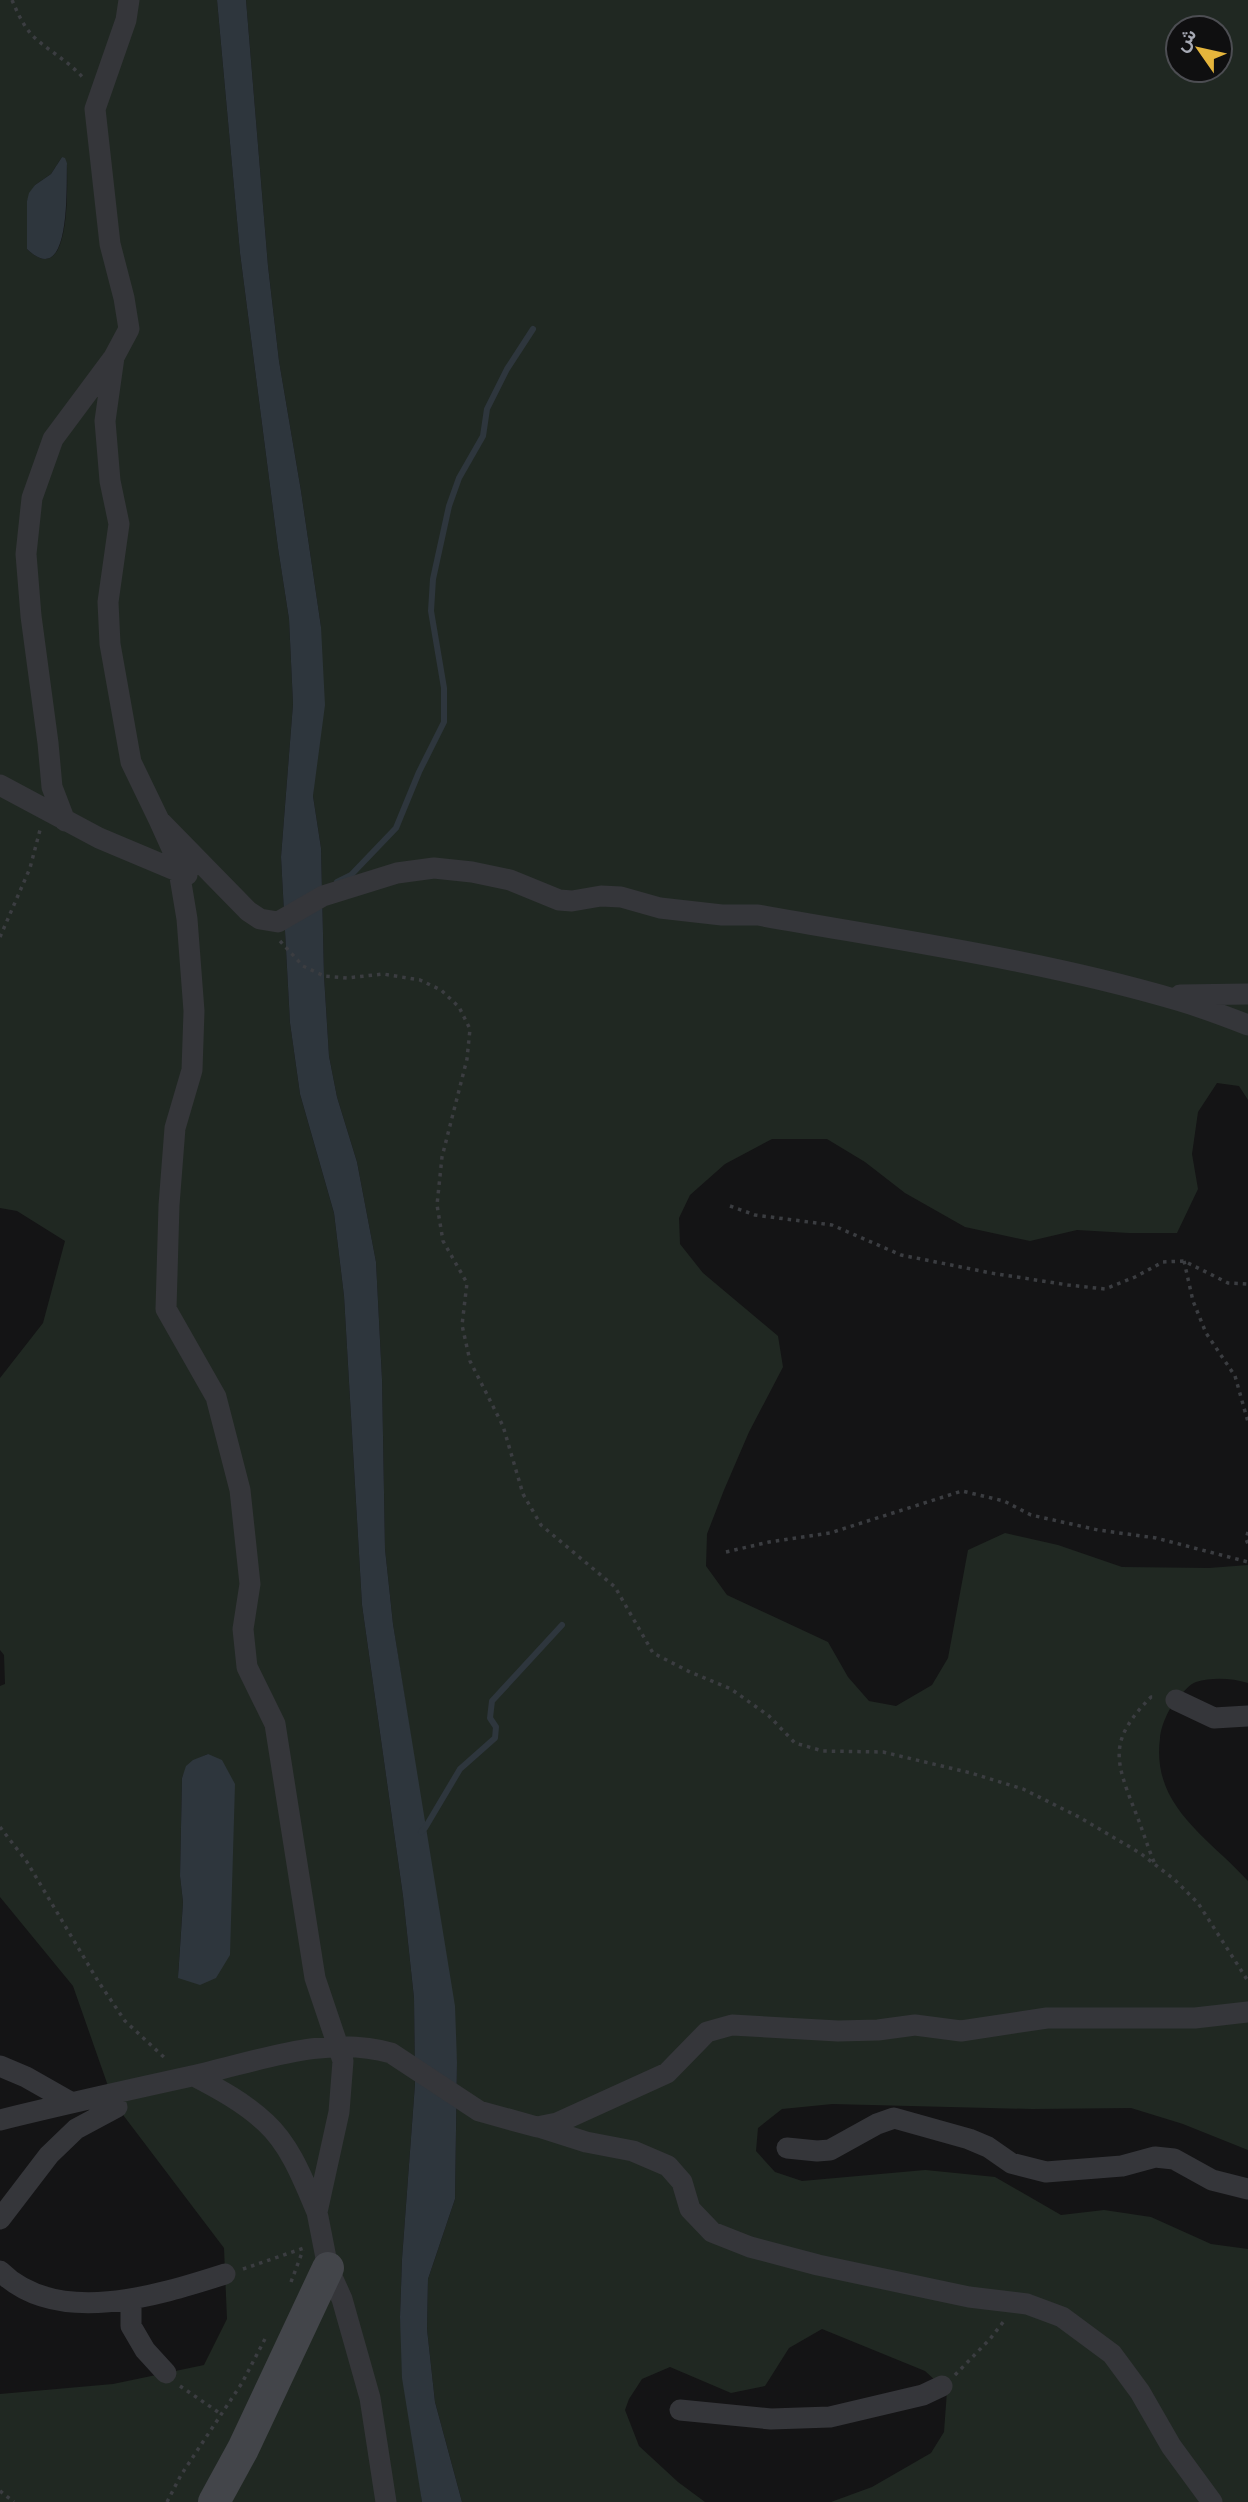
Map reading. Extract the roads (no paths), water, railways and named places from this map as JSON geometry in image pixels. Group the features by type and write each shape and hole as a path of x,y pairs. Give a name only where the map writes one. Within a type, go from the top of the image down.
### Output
{"main road":[{"path":"214,2502 243,2449 328,2268"}],"street":[{"path":"65,821 51,788 26,554 32,498 53,439 114,357 129,329 110,244 95,109 126,20 129,0"},
{"path":"114,357 105,421 110,481 119,524 108,602 110,644 131,762 173,851 179,871 187,919 194,1011 192,1070 175,1128 169,1205 166,1309 216,1398 240,1490 250,1584 243,1629 247,1667 275,1724 315,1978 343,2061 339,2112 317,2212"},
{"path":"0,785 99,838 233,897"},
{"path":"159,820 233,897 260,919 278,922 323,896 397,873 434,868 472,872 510,880 559,900 621,897 660,908 722,915 758,915 1030,965 1157,994 1248,1025"},
{"path":"1157,994 1248,994"},
{"path":"1176,1700 1214,1718 1248,1716"},
{"path":"537,2127 567,2119 667,2073 707,2032 732,2025 838,2031 878,2030 915,2025 961,2031 1047,2018 1195,2018 1248,2012"},
{"path":"0,2120 287,2053 375,2048 391,2053 480,2111 586,2142 633,2151 668,2166 682,2182 690,2209 712,2232 750,2247 817,2266 969,2297 1027,2304 1062,2317 1112,2354 1140,2392 1171,2446 1212,2502"},
{"path":"0,2066 26,2077 70,2102"},
{"path":"194,2076 233,2097 267,2124 286,2149 317,2212 328,2268 342,2299 370,2398 386,2502"},
{"path":"0,2219 49,2155 76,2129 117,2107"},
{"path":"787,2148 830,2150 877,2124 894,2118 969,2139 988,2147 1011,2163 1046,2172 1122,2166 1155,2157 1174,2159 1212,2180 1248,2189"},
{"path":"0,2272 10,2281 60,2302 131,2300 176,2290 225,2274"},
{"path":"131,2300 131,2326 145,2350 166,2373"},
{"path":"680,2410 771,2418 830,2417 923,2395 942,2386"}],"waterway":[{"path":"337,882 351,875 396,828 419,772 444,722 444,688 431,611 433,579 449,506 459,478 483,436 487,409 507,369 533,329"},
{"path":"421,1832 460,1769 495,1738 496,1727 490,1718 492,1701 562,1625"}]}
